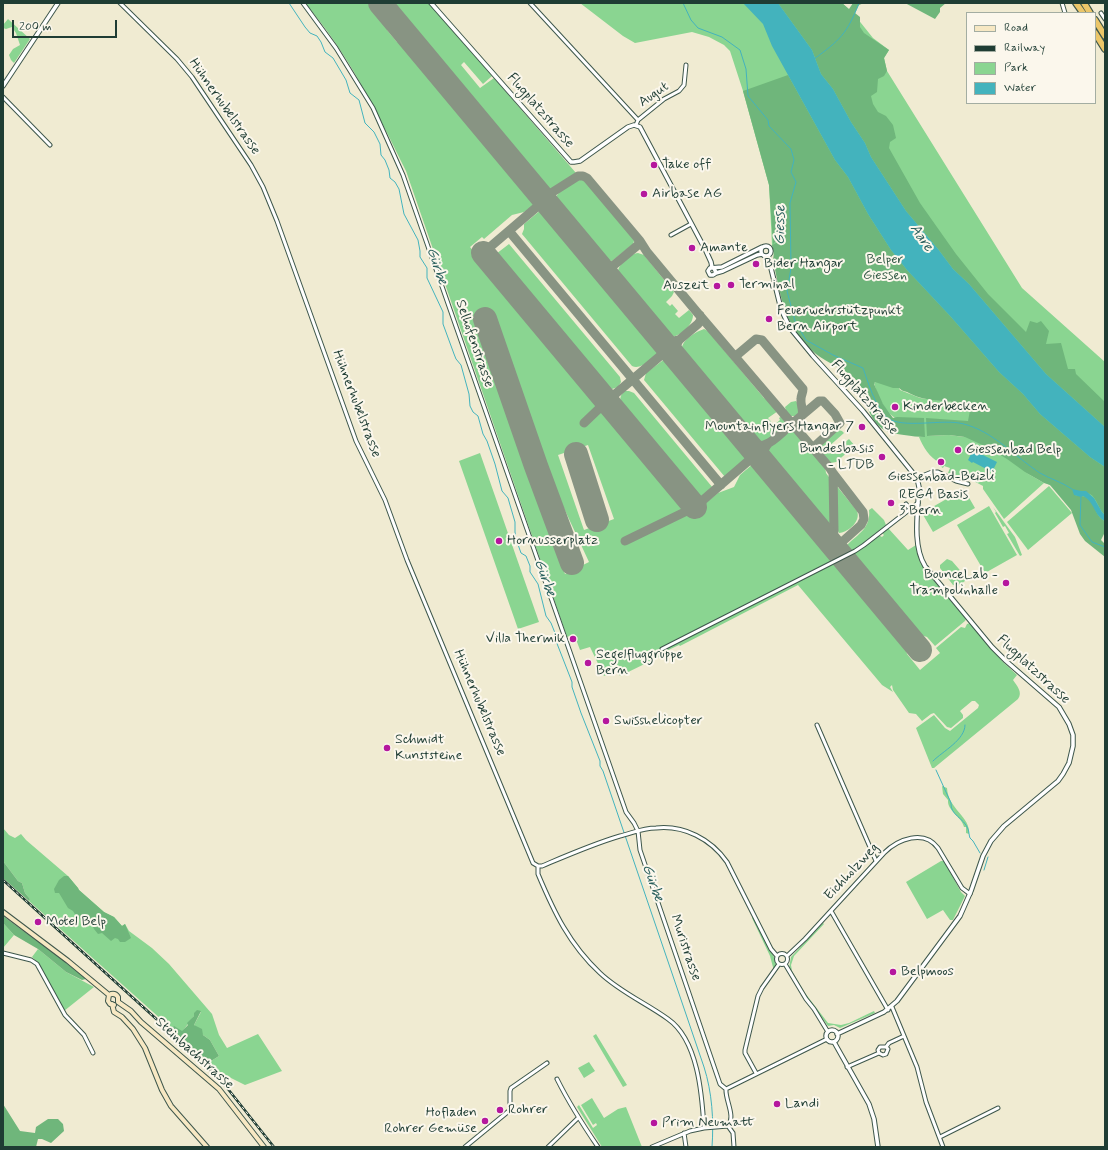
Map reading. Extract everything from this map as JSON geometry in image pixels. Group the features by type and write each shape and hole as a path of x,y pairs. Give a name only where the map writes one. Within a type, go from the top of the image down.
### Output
{"highway":[{"path":"1076,3 1082,12"},
{"path":"1084,3 1089,12"},
{"path":"1096,22 1105,36"},
{"path":"1096,34 1105,49"}],"main road":[{"name":"Steinbachstrasse","path":"3,912 68,960 110,995 116,994 119,999 118,1002 219,1089 264,1147"},
{"path":"110,995 108,1001 112,1004 114,1012 122,1017 133,1029 145,1048 162,1090 171,1106 207,1147"},
{"path":"112,1004 118,1002"}],"street":[{"path":"3,86 58,3"},
{"name":"Hühnerhubelstrasse","path":"120,3 177,59 192,77 244,154 263,187 277,220 356,441 385,500 407,560 532,860 537,866 538,874 556,916 582,955 601,974 615,986 668,1019 681,1032 689,1047 697,1071 703,1107 704,1128"},
{"name":"Selhofenstrasse","path":"303,3 336,48 373,108 403,175 583,687"},
{"name":"Flugplatzstrasse","path":"431,3 571,162 580,161 626,128 636,125"},
{"path":"530,3 638,120 636,125 642,131 706,251 716,273"},
{"path":"1101,13 1105,19"},
{"name":"Augut","path":"638,120 664,99 679,92 684,85 686,66"},
{"path":"3,97 50,145"},
{"path":"671,235 691,224"},
{"path":"762,247 762,254"},
{"path":"762,247 770,247 771,252 768,256 757,254 723,271 713,275 709,274 708,270 722,267 762,247"},
{"name":"Flugplatzstrasse","path":"768,256 781,309 790,328 813,356 864,411 917,478 919,487 918,550 921,560 996,652 1059,707 1067,718 1073,735 1071,759 1063,774 1053,785 994,836 982,856 970,894 960,916 892,1007 837,1034"},
{"path":"917,478 932,472 938,472 956,481 968,484"},
{"path":"662,648 855,551 918,503"},
{"path":"906,504 910,509"},
{"name":"Muristrasse","path":"583,687 626,812 638,831 640,850 720,1084 726,1089 731,1120 728,1126 733,1133 734,1147"},
{"path":"817,725 876,861"},
{"path":"537,866 620,836 655,828 676,829 697,836 721,854 730,866 771,949 777,956 777,961 779,964 778,968 762,988 758,996 745,1050 745,1053 756,1073"},
{"name":"Eichholzweg","path":"787,956 805,940 887,849 902,841 916,837 926,838 935,843 962,888 970,894"},
{"path":"831,911 888,1010"},
{"path":"3,952 31,960 37,964 65,1015 84,1035 93,1053"},
{"path":"777,956 781,954 787,956 787,962 785,964"},
{"path":"779,964 785,964"},
{"path":"785,964 828,1032"},
{"path":"892,1007 918,1072 931,1117 943,1147"},
{"path":"828,1032 834,1031 837,1034 837,1039 834,1042"},
{"path":"826,1039 828,1032"},
{"path":"879,1053 879,1048 886,1046 904,1036"},
{"path":"726,1089 826,1039"},
{"path":"826,1039 830,1042 834,1042 869,1104 874,1119 878,1147"},
{"path":"848,1067 879,1053 883,1055 886,1054 888,1049 886,1046"},
{"path":"465,1147 510,1110 511,1088 547,1063"},
{"path":"558,1079 578,1118 598,1147"},
{"path":"940,1137 998,1108"},
{"path":"548,1147 578,1118"},
{"path":"652,1147 684,1133 704,1128 728,1126"},
{"path":"684,1133 686,1147"},
{"path":"592,1147 595,1143"}],"green space":[{"path":"305,3 370,3 391,27 387,30 397,42 403,43 537,204 524,212 512,215 484,239 482,237 470,247 687,507 624,539 627,544 698,509 718,493 734,487 740,475 754,463 835,559 834,562 837,561 905,644 907,654 920,670 940,653 936,648 961,627 965,628 967,624 970,623 1003,662 1017,675 1013,680 1020,691 1018,699 934,768 932,768 916,728 934,715 945,728 950,731 978,708 979,705 975,701 972,701 960,711 963,718 951,728 947,727 934,713 922,721 916,714 909,713 893,690 892,685 890,687 893,692 882,685 798,585 680,646 679,645 662,653 663,655 620,676 617,670 604,676 590,647 580,650 574,634 567,637 406,171 361,84 335,42","holes":["490,311 542,461 589,562 565,574 474,316","588,445 614,519 584,530 558,455"]},
{"path":"391,3 429,3 492,76 483,84 464,62 461,65 480,88 494,78 576,173 551,190 548,190 419,37 405,16 402,17"},
{"name":"Belper Giessen","path":"580,3 842,3 853,13 873,38 889,50 884,58 887,71 1022,288 1105,362 1105,523 1050,485 1025,472 1044,483 1004,519 983,489 983,486 968,478 967,480 956,475 955,477 948,473 950,468 944,466 943,468 938,465 939,462 927,452 919,437 925,436 899,421 887,410 882,403 874,383 877,381 899,388 900,390 920,398 958,403 797,334 786,314 772,245 769,185 743,91 730,51 724,45 709,37 692,32 635,43 623,36","holes":["929,419 967,422 964,437 949,435 927,436"]},
{"path":"778,3 842,3 849,9 853,3 864,3 859,5 855,13 860,17 860,27 864,33 889,50 884,58 887,71 884,76 878,79 877,92 871,96 873,104 878,112 886,116 893,125 896,138 890,142 889,148 920,203 956,254 988,294 1026,332 1030,321 1037,323 1041,321 1049,331 1046,344 1061,343 1068,369 1075,369 1076,374 1105,402 1105,427 1046,374 969,284 953,269 906,211 871,157 865,143 851,122 833,89 821,74 812,50"},
{"path":"905,3 946,3 940,8 940,12 935,19"},
{"path":"8,19 30,39 14,63 9,55 13,49 20,45 16,33 12,27 6,29 3,28 3,25"},
{"path":"788,75 835,160 848,177 868,214 891,250 907,270 999,372 1023,394 1040,414 1090,457 1105,467 1105,515 1090,494 1074,492 1075,495 1086,497 1092,504 1099,517 1105,521 1105,532 1101,540 1105,544 1105,557 1085,541 1080,534 1071,510 1050,485 1025,472 989,448 965,437 949,435 927,436 926,418 968,421 971,405 931,400 915,396 899,388 893,388 875,382 874,384 883,404 893,418 924,418 925,437 897,434 886,431 874,421 861,387 857,381 816,354 797,334 790,323 782,299 773,260 774,252 772,245 778,242 780,243 781,241 778,239 773,244 769,185 743,91"},
{"path":"581,178 586,179 635,238 633,244 612,261 603,257 557,202 556,197 560,191"},
{"path":"542,209 660,351 647,363 639,367 632,366 522,234 524,224"},
{"path":"509,244 620,377 621,382 618,387 612,389 607,386 496,254"},
{"path":"638,253 644,255 674,292 666,302 670,306 672,304 678,311 675,314 679,318 689,310 693,315 689,326 679,335 671,337 667,333 618,274 621,264 631,256"},
{"path":"704,329 708,331 764,398 767,399 778,411 768,418 774,425 782,416 786,421 785,426 766,443 757,441 682,351 683,344 686,340 696,332"},
{"path":"666,358 750,458 725,477 644,380 646,373"},
{"path":"625,391 634,393 713,488 701,499 622,405 620,397"},
{"path":"796,401 799,406 799,414 796,416 791,416 787,414 785,407 791,402"},
{"path":"791,429 798,433 825,466 826,473 831,480 832,531 768,453 769,446"},
{"path":"838,430 844,433 827,448 831,454 849,439 855,446 836,462 830,463 818,447"},
{"name":"Hornusserplatz","path":"480,453 539,622 518,629 459,461"},
{"path":"836,485 857,511 858,515 856,522 847,531 839,533 837,529"},
{"path":"1049,486 1072,513 1028,550 1007,522"},
{"path":"964,489 975,508 933,532 922,513"},
{"path":"989,506 1017,555 985,573 957,525"},
{"path":"993,507 1015,537 1022,555 1020,556 1007,534 1009,533 1005,526 1003,527"},
{"path":"872,508 884,520 886,525 862,544 851,551 848,550 846,548 847,545 866,526 868,522 869,510"},
{"path":"888,528 908,550 916,545 920,562 925,570 966,619 935,646 927,637 918,634 851,554 864,547 878,535 882,537 884,535 882,533"},
{"path":"947,559 952,561 965,576 965,581 958,586 953,585 940,568 940,565"},
{"path":"942,786 947,788 951,802 967,823 969,834 966,833 966,827 964,827 961,820 952,811 948,804 948,800 943,794"},
{"path":"3,828 9,835 15,838 21,834 68,876 79,890 104,912 114,917 122,926 125,924 129,931 152,948 169,964 212,1014 219,1035 227,1048 258,1034 282,1071 245,1085 229,1077 223,1079 208,1063 219,1056 210,1040 194,1025 201,1012 194,1016 182,1032 174,1027 172,1029 29,901 30,899 25,893 22,883 18,881 3,861"},
{"path":"3,861 18,881 22,883 25,893 30,899 29,901 3,878"},
{"path":"941,861 944,861 961,892 965,896 953,920 950,920 943,910 927,919 906,882"},
{"path":"64,876 68,876 79,890 104,912 114,917 122,926 125,924 131,938 125,942 120,942 115,938 111,941 102,933 98,934 91,923 84,922 76,916 73,911 68,908 59,893 55,893 54,889 59,880"},
{"path":"3,916 86,979 82,980 66,972 38,949 14,935 3,923"},
{"path":"753,916 775,959 776,965 774,971 770,956 752,918"},
{"path":"3,923 14,935 3,948"},
{"path":"823,923 824,924 794,956 791,965 792,971 805,993 828,1023 841,1025 849,1023 874,1011 875,1013 840,1028 834,1025 828,1026 805,995 789,968 791,957"},
{"path":"38,949 66,972 94,987 64,1011 39,964 32,957"},
{"path":"197,1010 201,1011 194,1025 202,1029 203,1035 210,1040 219,1056 208,1063 172,1029 174,1026 182,1031 188,1025 187,1023 194,1016 194,1013"},
{"path":"596,1034 627,1085 623,1087 593,1036"},
{"path":"589,1062 595,1071 584,1078 578,1068"},
{"path":"592,1098 604,1118 618,1109 626,1107 642,1147 602,1147 577,1107 579,1105 593,1128 597,1125 596,1123 593,1125 581,1105"},
{"path":"3,1104 20,1131 35,1133 36,1127 48,1119 58,1119 63,1124 64,1131 51,1143 38,1139 36,1147 3,1147"}],"water":[{"name":"Aare","path":"743,3 778,3 812,50 821,74 833,89 851,122 865,143 871,157 906,211 953,269 969,284 1046,374 1105,427 1105,467 1090,457 1040,414 1023,394 999,372 907,270 891,250 868,214 848,177 835,160 772,46 763,24"},
{"path":"973,450 997,462 992,472 968,460"},
{"path":"1072,489 1086,491 1094,498 1105,515 1105,521 1101,519 1087,499 1083,496 1081,497 1074,495"}],"waterway":[{"name":"Gürbe","path":"289,3 305,27 310,33 317,36 325,52 333,58 346,80 350,93 359,100 365,123 374,132 380,144 381,155 389,170 390,178 395,182 399,189 404,214 418,240 420,257 427,268 427,278 443,312 443,324 456,359 461,365 469,394 470,406 473,412 478,416 483,434 495,464 502,491 508,498 515,522 516,539 521,553 526,556 530,566 530,572 538,584 546,616 555,633 556,641 572,682 572,687 581,713 600,761 600,766 603,771 704,1067 712,1106 712,1147"},
{"name":"Giesse","path":"683,3 691,20 698,28 722,37 740,50 746,69 748,96 768,120 769,126 791,149 794,160 791,172 796,182 790,203 791,268 787,291 795,321 806,340 833,355 863,368 878,407 886,417 893,421 902,423 945,422 964,424 975,428 1004,445 1040,473 1072,489"},
{"path":"814,59 842,36 851,22 859,3"},
{"path":"1081,496 1080,525 1092,542 1105,547"},
{"path":"933,761 958,740 964,730 965,725"},
{"path":"936,770 951,803 953,811 966,825 970,838 980,853"},
{"path":"984,870 988,857"}],"taxiway":[{"path":"534,187 541,194 548,195 578,176 587,178 696,311 829,467 863,512 864,519 861,525 843,541 835,543 829,540"},
{"path":"552,193 549,202 553,209"},
{"path":"483,253 552,194"},
{"path":"509,231 721,485"},
{"path":"599,264 607,268 614,265 638,245 638,239"},
{"path":"613,282 610,272 614,265"},
{"path":"584,423 607,401 698,324 701,320 700,315"},
{"path":"660,337 669,342 679,340"},
{"path":"736,358 737,355 756,339 762,340 803,389 801,398 803,413 801,417"},
{"path":"679,340 676,346 676,351 680,361"},
{"path":"787,428 819,401 823,401 835,414 840,423 817,444 816,450"},
{"path":"747,442 753,445 765,445 781,434 791,424"},
{"path":"625,541 695,507 768,444"},
{"path":"766,465 764,460 764,450 767,445"},
{"path":"833,473 834,531"},
{"path":"842,556 840,548 843,541"}],"runway":[{"path":"380,3 920,650"},
{"path":"483,253 695,507"},
{"path":"485,319 536,466 572,563"},
{"path":"576,454 597,520"}],"railway":[{"path":"3,880 196,1055 228,1089 274,1147"}],"place":[{"name":"Take off","path":"654,165"},
{"name":"Airbase AG","path":"644,194"},
{"name":"Amante","path":"692,248"},
{"name":"Bider Hangar","path":"756,264"},
{"name":"Terminal","path":"731,285"},
{"name":"Auszeit","path":"717,286"},
{"name":"Feuerwehrstützpunkt Bern Airport","path":"769,319"},
{"name":"Kinderbecken","path":"895,407"},
{"name":"Mountainflyers Hangar 7","path":"862,427"},
{"name":"Giessenbad Belp","path":"958,450"},
{"name":"Bundesbasis - LTDB","path":"882,457"},
{"name":"Giessenbad-Beizli","path":"941,462"},
{"name":"REGA Basis 3 Bern","path":"891,503"},
{"name":"Hornusserplatz","path":"499,541"},
{"name":"BounceLab - Trampolinhalle","path":"1006,583"},
{"name":"Villa Thermik","path":"573,639"},
{"name":"Segelfluggruppe Bern","path":"588,663"},
{"name":"Swisshelicopter","path":"606,721"},
{"name":"Schmidt Kunststeine","path":"387,748"},
{"name":"Motel Belp","path":"38,922"},
{"name":"Belpmoos","path":"893,972"},
{"name":"Landi","path":"777,1104"},
{"name":"Rohrer","path":"500,1110"},
{"name":"Hofladen Rohrer Gemüse","path":"485,1121"},
{"name":"Prim Neumatt","path":"654,1123"}]}
